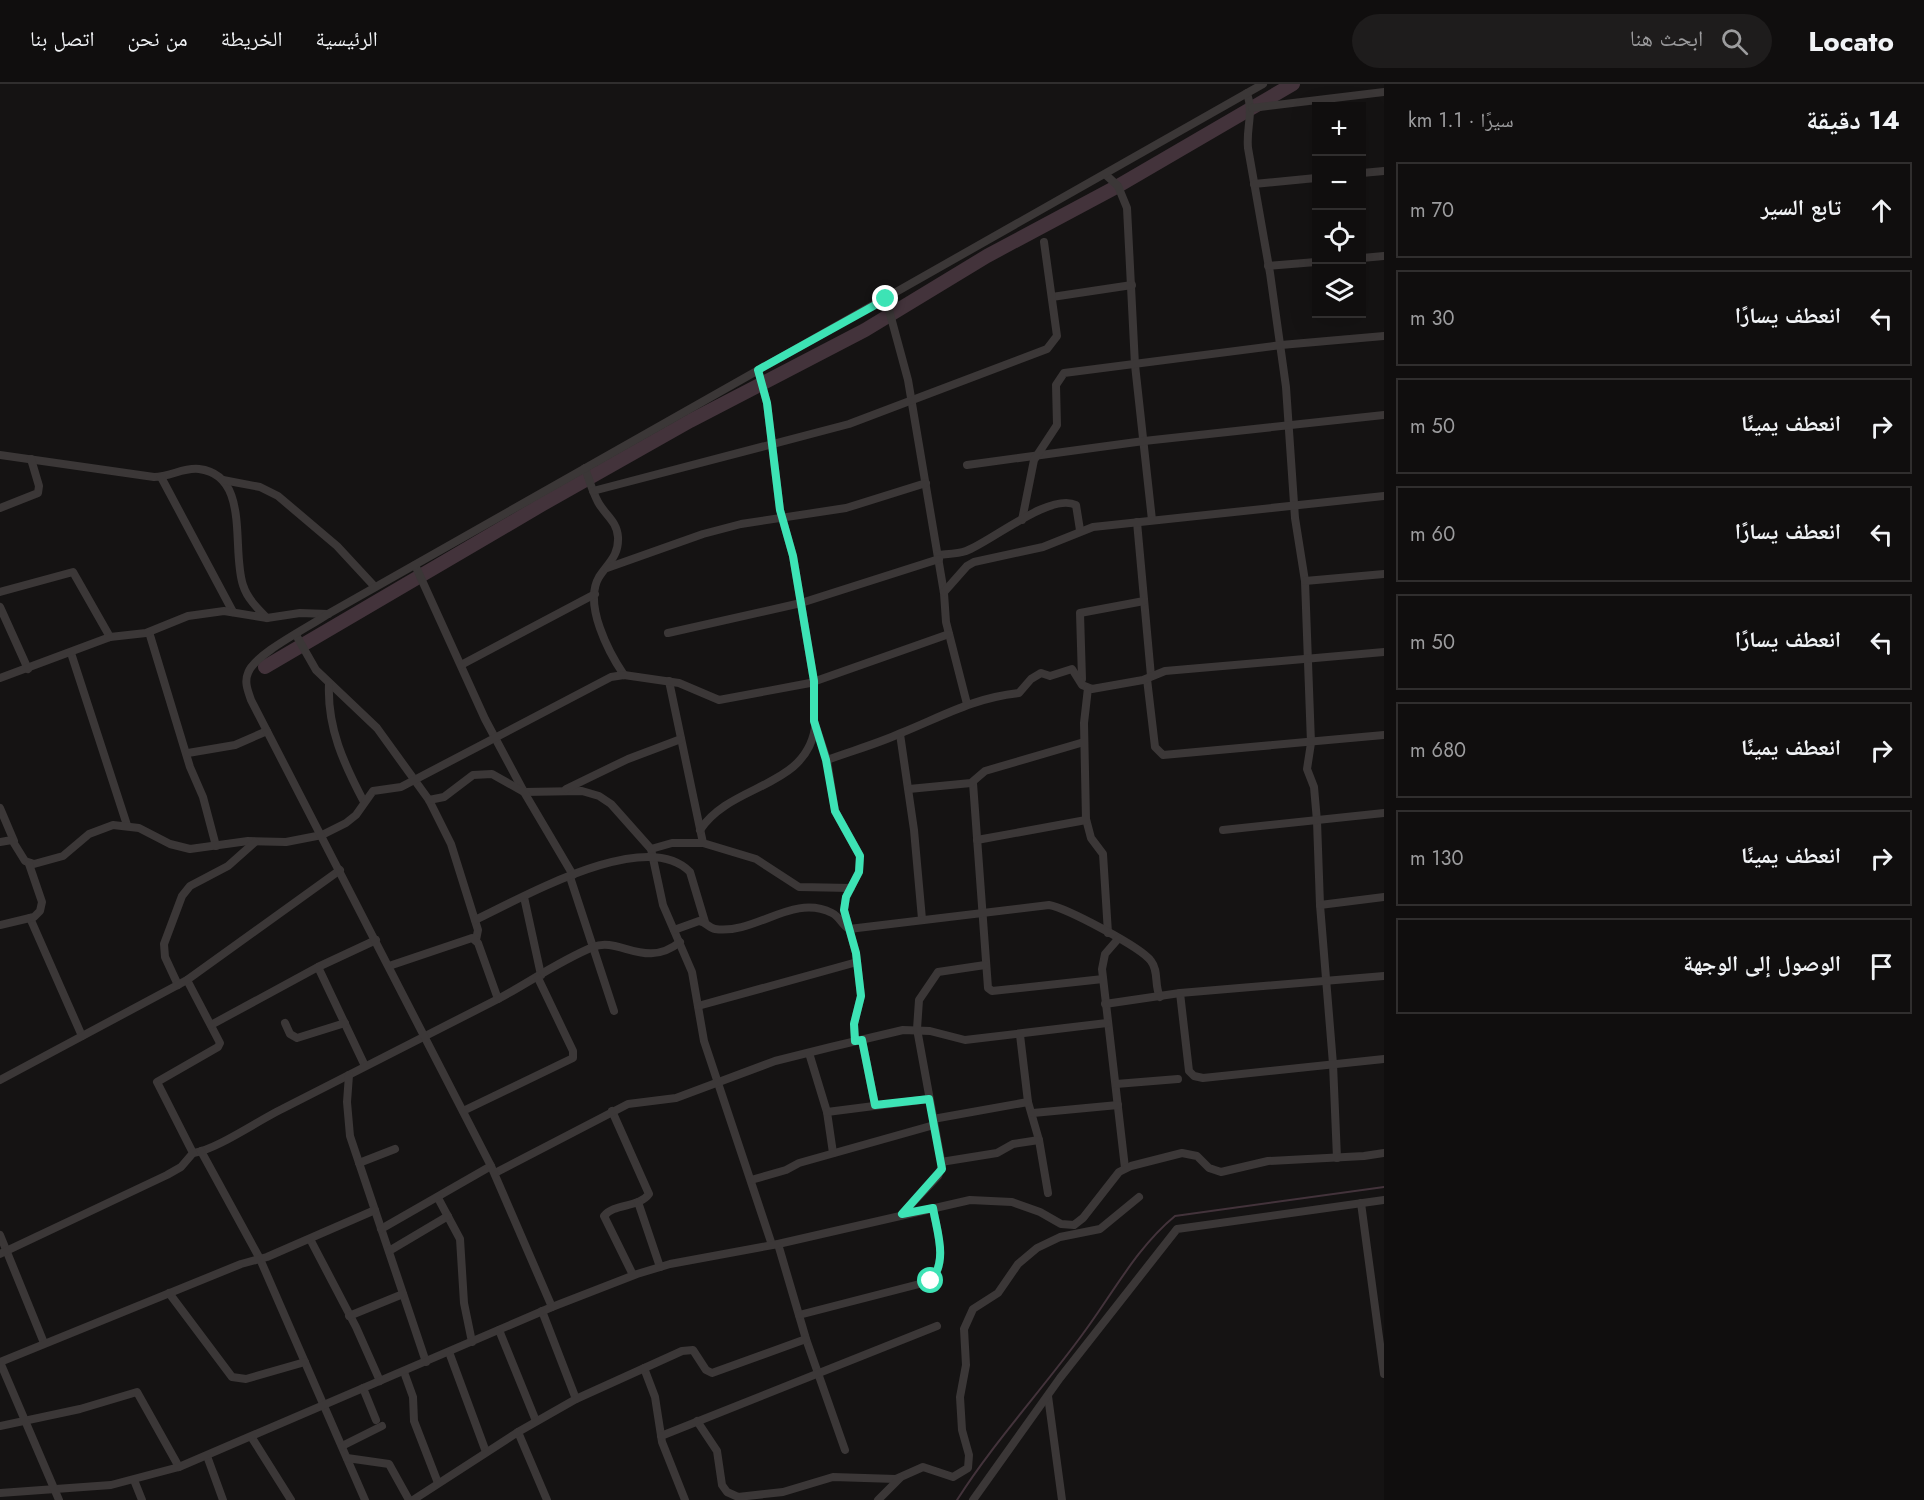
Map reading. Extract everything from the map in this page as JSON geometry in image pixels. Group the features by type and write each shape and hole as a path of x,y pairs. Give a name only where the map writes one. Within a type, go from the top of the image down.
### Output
{"street":[{"path":"552,1306 493,1170 246,687 249,669 261,658 328,614 1263,84"},
{"path":"1247,93 1252,108 1246,135 1281,345 1294,505 1305,581 1311,743 1307,769 1314,787 1317,821 1320,905 1333,1064 1337,1158"},
{"path":"1252,108 1384,93"},
{"path":"1366,173 1384,171"},
{"path":"1106,175 1118,186 1126,208 1135,365 1152,520"},
{"path":"1254,184 1312,178"},
{"path":"593,491 849,424 1050,346 1057,336 1044,242"},
{"path":"1366,258 1384,256"},
{"path":"1268,266 1312,262"},
{"path":"1052,297 1132,285"},
{"path":"886,299 905,364 944,592 945,616 967,704"},
{"path":"1022,520 1036,456 1051,438 1058,425 1056,385 1064,373 1281,345 1384,336"},
{"path":"758,370 767,403 782,519 791,547 814,681 812,708 815,728 826,760 835,811 860,856 859,872 844,910 857,962 861,996 854,1024 875,1105"},
{"path":"967,465 1144,441 1384,415"},
{"path":"0,455 161,477 194,469 208,471 224,480 260,487 278,496 337,546 375,587"},
{"path":"0,508 38,493 39,486 31,459"},
{"path":"585,468 593,491 618,533 616,554 598,579 595,594 602,636 624,675"},
{"path":"161,477 233,612"},
{"path":"224,480 231,494 236,520 239,569 243,586 250,600 267,618"},
{"path":"607,568 703,534 741,524 846,508 926,483"},
{"path":"944,592 967,566 974,562 1043,547 1080,530 1152,520 1384,496"},
{"path":"668,633 801,603 938,557 967,551 1049,506 1072,503 1078,508 1080,530"},
{"path":"1137,522 1155,747 1161,754 1384,735"},
{"path":"415,565 495,738 572,876 614,1011"},
{"path":"0,592 73,572 110,637"},
{"path":"1305,581 1384,574"},
{"path":"461,665 595,594"},
{"path":"1108,933 1103,857 1091,838 1086,819 1085,687 1080,613 1144,601"},
{"path":"0,607 28,669"},
{"path":"0,678 110,637 149,632 188,616 220,611 267,618 300,613 328,614"},
{"path":"149,632 193,773 203,797 216,846"},
{"path":"29,864 63,856 89,834 106,826 127,825 146,830 176,846 198,849 255,842 286,842 322,835 351,820 377,789 398,788 607,679 624,675 686,684 704,695 719,700 814,681 949,634"},
{"path":"296,635 310,662 329,684 377,728 429,800 454,852 475,920 478,932 476,940 498,999"},
{"path":"1085,687 1149,678 1165,671 1384,652"},
{"path":"71,653 127,825"},
{"path":"826,760 900,734 967,704 997,695 1019,693 1030,679 1041,673 1050,676 1072,669 1085,687"},
{"path":"669,681 703,843"},
{"path":"329,684 329,714 334,736 364,802"},
{"path":"700,830 720,809 799,765 811,746 815,728"},
{"path":"188,753 235,745 267,731"},
{"path":"900,734 909,789 922,919"},
{"path":"562,792 628,759 681,739"},
{"path":"909,789 973,783 985,771 1084,742"},
{"path":"429,800 444,796 470,776 480,772 492,774 524,792 588,792 605,800 653,853 676,862 690,872 705,922 714,929 733,928 806,907 832,913 849,929"},
{"path":"973,783 987,986 992,991 1103,979"},
{"path":"0,808 14,841 29,864 42,905 38,914 30,918 0,925"},
{"path":"1223,830 1384,813"},
{"path":"977,840 1086,819"},
{"path":"0,842 7,839 14,841"},
{"path":"178,985 165,957 164,944 182,896 190,886 228,866 255,842"},
{"path":"475,920 572,876 653,853 672,843 703,843 756,859 800,887 851,888"},
{"path":"653,853 663,905 692,972 704,1041 845,1450"},
{"path":"0,1080 187,980 340,870"},
{"path":"463,1111 573,1058 573,1051 539,976 525,897"},
{"path":"1320,905 1384,897"},
{"path":"849,929 983,912 1054,906 1108,933 1150,960 1160,997"},
{"path":"30,918 82,1036"},
{"path":"674,930 696,922 705,922"},
{"path":"389,966 468,939 476,940"},
{"path":"1118,939 1105,954 1103,979 1125,1168"},
{"path":"211,1025 318,967 376,940"},
{"path":"3,1253 167,1175 181,1167 197,1152 425,1037 498,999 554,965 593,947 607,945 638,953 655,953 668,950 680,942"},
{"path":"698,1006 857,962"},
{"path":"902,1214 938,1176 941,1162 917,1029 918,1005 936,974 944,970 985,965"},
{"path":"318,967 365,1066"},
{"path":"1105,1004 1180,993 1384,976"},
{"path":"187,980 219,1038 218,1047 157,1082 260,1259 365,1500"},
{"path":"1180,993 1189,1071 1194,1076 1203,1078 1384,1059"},
{"path":"285,1023 290,1034 297,1038 345,1023"},
{"path":"381,1229 612,1111 636,1102 676,1098 775,1061 859,1040 917,1029 959,1040 1020,1035 1107,1023"},
{"path":"1020,1035 1028,1101 1039,1140 1048,1193"},
{"path":"809,1053 827,1112 833,1153"},
{"path":"349,1075 348,1125 426,1362"},
{"path":"1116,1084 1178,1078"},
{"path":"827,1112 929,1099"},
{"path":"751,1180 934,1122 1028,1101"},
{"path":"1032,1113 1118,1105"},
{"path":"612,1111 649,1194 638,1202 608,1211 604,1216 633,1275"},
{"path":"941,1162 997,1153 1013,1144 1039,1140"},
{"path":"359,1163 395,1149"},
{"path":"0,1493 91,1487 134,1480 179,1467 449,1353 552,1306 660,1267 775,1245 970,1200 1002,1200 1031,1208 1067,1226 1080,1221 1110,1180 1125,1168 1182,1153 1197,1156 1209,1168 1221,1172 1268,1161 1384,1153"},
{"path":"878,1500 900,1478 920,1467 930,1468 953,1477 968,1468 969,1455 962,1430 960,1410 966,1365 964,1329 967,1318 976,1306 998,1293 1018,1264 1030,1252 1044,1243 1067,1236 1084,1235 1100,1229 1139,1197"},
{"path":"438,1198 461,1248 464,1303 472,1342"},
{"path":"973,1500 1048,1396 1177,1229 1384,1200"},
{"path":"638,1202 660,1267"},
{"path":"1361,1203 1384,1374"},
{"path":"799,1315 931,1281 937,1273 940,1261 933,1208"},
{"path":"59,1500 0,1362 241,1264 310,1239 375,1210"},
{"path":"389,1251 448,1216"},
{"path":"1067,1226 1067,1236"},
{"path":"0,1235 3,1253 44,1343"},
{"path":"310,1239 380,1381"},
{"path":"169,1293 232,1377 246,1379 305,1362"},
{"path":"349,1316 403,1294"},
{"path":"542,1311 576,1399"},
{"path":"661,1436 937,1326"},
{"path":"499,1330 536,1421"},
{"path":"347,1458 389,1464 411,1500 518,1432 576,1399 690,1349 708,1371 714,1373 806,1339"},
{"path":"449,1353 486,1452"},
{"path":"644,1368 655,1397 661,1436 685,1500"},
{"path":"404,1372 413,1397 414,1421 438,1483"},
{"path":"342,1446 379,1423 363,1388"},
{"path":"0,1426 25,1423 137,1392 179,1467"},
{"path":"1048,1396 1062,1500"},
{"path":"698,1421 717,1451 722,1485 727,1492 738,1497 783,1492 833,1477 900,1478"},
{"path":"518,1432 547,1500"},
{"path":"252,1438 291,1500"},
{"path":"207,1456 223,1500"},
{"path":"134,1480 142,1500"}],"waterway":[{"path":"265,667 543,504 690,421 865,330 987,256 1118,186 1293,84"},
{"path":"957,1500 986,1458 1082,1335 1136,1257 1175,1216 1384,1187"}],"route":[{"path":"886,299 758,370 770,423 777,498 793,556 815,687 812,708 815,728 824,749 835,811 856,845 860,856 859,872 844,905 846,921 856,953 861,996 861,1004 853,1030 855,1041 862,1040 875,1105 929,1099 942,1166 938,1176 902,1214 933,1208 940,1261 937,1273 931,1281"}]}
